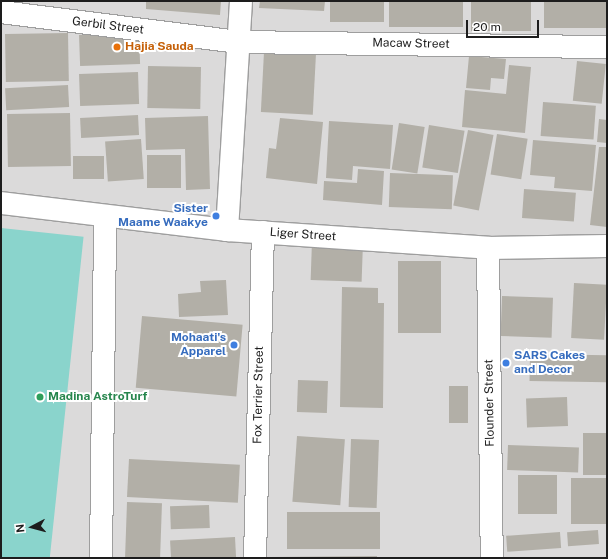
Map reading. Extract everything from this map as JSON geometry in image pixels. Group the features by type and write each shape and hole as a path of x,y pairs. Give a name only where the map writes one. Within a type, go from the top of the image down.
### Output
{"street":[{"path":"227,230 241,1"},
{"name":"Gerbil Street","path":"1,12 239,42"},
{"name":"Macaw Street","path":"239,42 607,47"},
{"name":"Liger Street","path":"1,204 227,230 488,248 607,246"},
{"path":"101,558 105,216"},
{"name":"Fox Terrier Street","path":"255,558 263,232"},
{"name":"Flounder Street","path":"488,248 492,558"}],"shaded area":[{"path":"1,1 607,1 607,558 1,558"},
{"name":"Madina AstroTurf","path":"1,228 84,237 50,558 1,558"}],"building":[{"path":"146,1 221,1 220,15 146,9"},
{"path":"260,1 325,1 324,11 259,8"},
{"path":"330,1 384,1 384,22 330,22"},
{"path":"389,1 463,1 463,27 389,27"},
{"path":"471,1 531,1 531,31 471,31"},
{"path":"544,1 607,1 607,28 544,28"},
{"path":"68,33 69,81 6,82 5,34"},
{"path":"139,33 140,64 80,66 79,35"},
{"path":"264,52 316,55 313,115 261,112"},
{"path":"469,56 506,59 504,79 491,78 490,90 466,88"},
{"path":"577,61 606,64 602,104 573,101"},
{"path":"509,65 531,67 525,133 462,127 465,90 506,94"},
{"path":"148,66 201,67 200,109 147,108"},
{"path":"138,72 139,104 80,106 79,74"},
{"path":"68,85 69,107 6,110 5,88"},
{"path":"543,102 596,106 593,140 541,136"},
{"path":"70,113 71,166 8,167 7,114"},
{"path":"138,115 139,135 81,138 80,118"},
{"path":"208,116 210,189 186,190 185,149 146,150 145,118"},
{"path":"280,118 323,122 317,184 266,178 269,148 276,149"},
{"path":"599,119 607,120 607,143 597,142"},
{"path":"329,121 393,125 390,169 353,166 352,180 326,178"},
{"path":"399,123 425,127 417,173 392,169"},
{"path":"429,125 465,131 458,173 422,167"},
{"path":"468,130 494,135 479,211 453,206"},
{"path":"497,134 528,139 521,179 491,174"},
{"path":"141,139 144,179 108,181 105,142"},
{"path":"533,140 596,145 592,191 554,188 555,177 530,175"},
{"path":"599,147 607,147 607,227 590,225"},
{"path":"147,155 181,155 181,188 147,188"},
{"path":"73,156 104,156 104,179 73,179"},
{"path":"358,169 384,171 382,205 323,200 324,181 357,183"},
{"path":"390,173 453,175 452,209 389,207"},
{"path":"524,189 576,193 574,222 522,218"},
{"path":"312,241 363,243 362,282 311,280"},
{"path":"398,261 441,261 441,333 398,333"},
{"path":"226,280 228,315 179,317 178,294 201,292 200,281"},
{"path":"574,283 607,285 604,340 571,338"},
{"path":"342,287 378,288 378,303 384,303 383,408 340,407"},
{"path":"502,296 553,298 552,338 501,336"},
{"path":"142,316 243,325 236,397 136,388"},
{"path":"530,354 607,355 607,382 530,381"},
{"path":"298,380 328,381 327,413 297,412"},
{"path":"449,386 468,386 468,423 449,423"},
{"path":"567,397 568,426 527,427 526,398"},
{"path":"583,433 607,433 607,475 583,475"},
{"path":"297,436 345,439 340,505 292,502"},
{"path":"351,439 379,440 377,508 349,507"},
{"path":"508,445 579,447 578,472 507,470"},
{"path":"129,459 240,465 238,503 127,497"},
{"path":"518,475 557,475 557,514 518,514"},
{"path":"571,478 607,478 607,524 571,524"},
{"path":"127,502 162,503 160,558 125,558"},
{"path":"209,505 210,528 171,529 170,506"},
{"path":"287,512 380,512 380,549 287,549"},
{"path":"598,530 599,544 568,546 567,532"},
{"path":"560,532 561,548 507,552 506,536"},
{"path":"235,537 236,558 171,558 170,540"},
{"path":"377,556 377,558 271,558 271,557"}],"place":[{"name":"Hajia Sauda","path":"117,47"},
{"name":"Sister Maame Waakye","path":"216,216"},
{"name":"Mohaati's Apparel","path":"234,345"},
{"name":"SARS Cakes and Decor","path":"506,363"},
{"name":"Madina AstroTurf","path":"40,397"}]}
